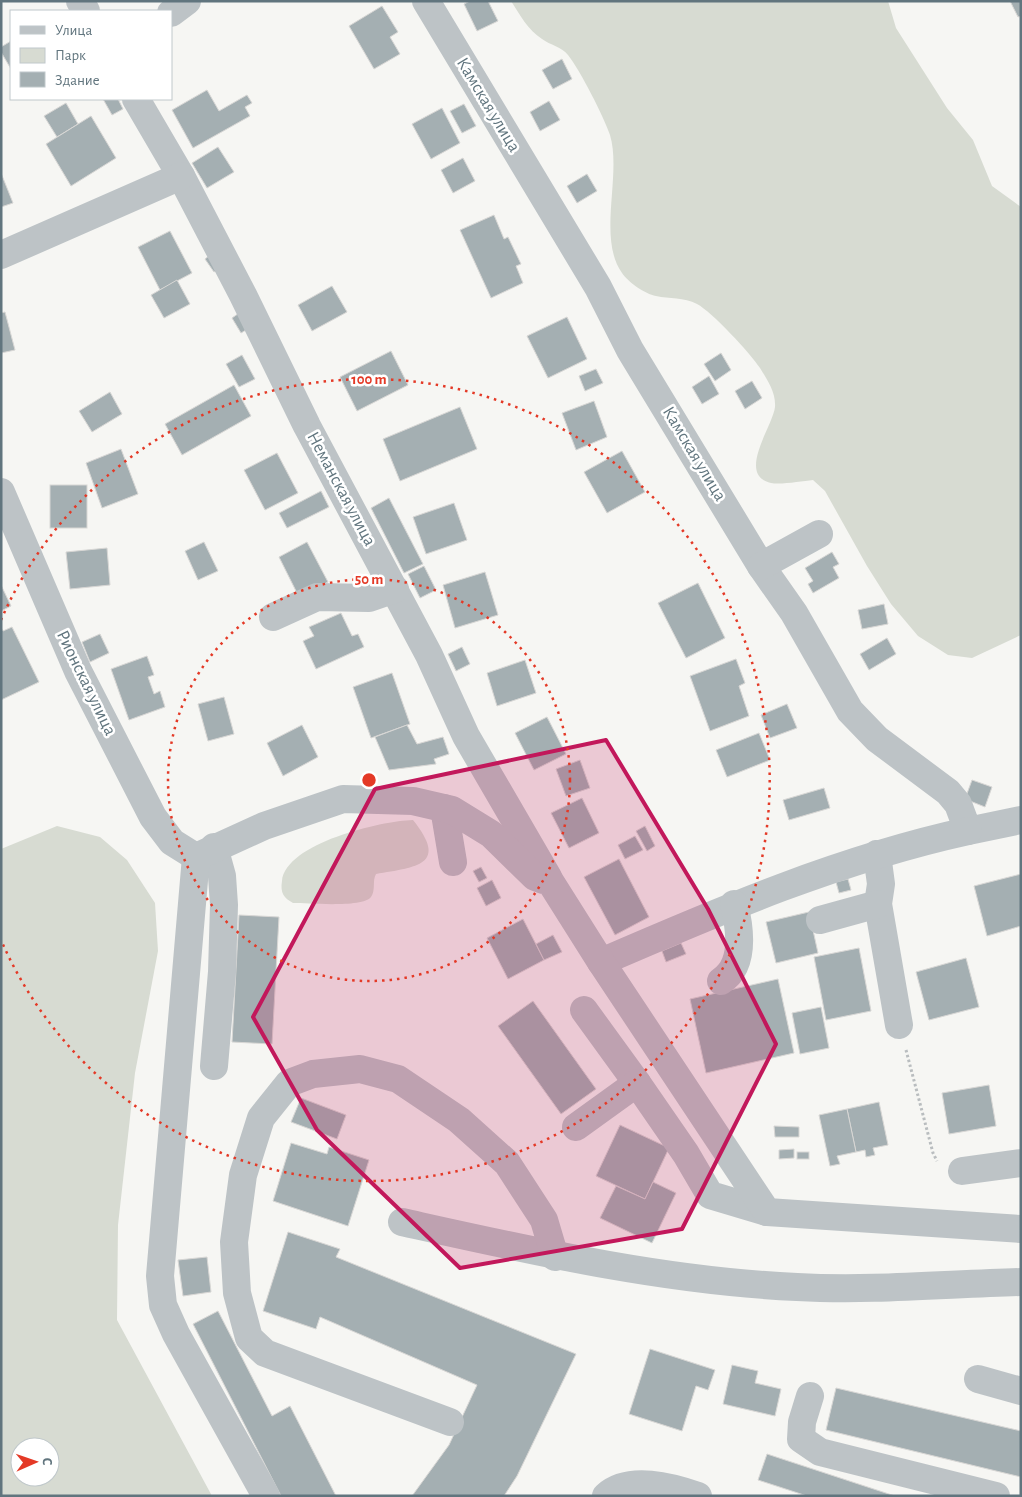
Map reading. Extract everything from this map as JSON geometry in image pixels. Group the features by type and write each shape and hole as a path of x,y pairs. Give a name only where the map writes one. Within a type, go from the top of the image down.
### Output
{"lane":[{"path":"172,12 187,1"},
{"name":"Камская улица","path":"426,1 598,287 630,350 761,566 794,613 850,711 877,738 948,792 958,804 968,831"},
{"name":"Неманская улица","path":"137,100 181,176 243,295 307,426 429,655 466,736 548,878 601,962 767,1212"},
{"path":"1,255 181,176"},
{"name":"Рионская улица","path":"1,492 78,672 153,817 172,842 205,852"},
{"path":"761,566 819,534"},
{"path":"272,617 317,596 369,598 395,589"},
{"path":"205,852 312,808 344,799 413,801 452,810 490,834 535,877 543,880 548,878"},
{"path":"444,808 453,862"},
{"path":"601,962 734,904 877,854 1021,820"},
{"path":"205,852 222,876 224,905 222,972 214,1066"},
{"path":"205,852 161,1266 161,1286 163,1305 176,1334 266,1496"},
{"path":"877,854 881,884 878,904 899,1025"},
{"path":"721,981 733,968 738,954 740,940 734,904"},
{"path":"820,920 878,904"},
{"path":"584,1010 637,1082 686,1154 710,1195 767,1212 1021,1229"},
{"path":"450,1422 265,1353 249,1338 237,1293 234,1242 243,1175 260,1118 289,1083 313,1074 360,1069 398,1079 459,1120 507,1163 544,1220 555,1256"},
{"path":"576,1126 637,1082"},
{"path":"962,1172 1021,1164"},
{"path":"402,1222 555,1256 635,1271 799,1287 1021,1282"},
{"path":"978,1379 1021,1391"},
{"path":"810,1396 802,1422 801,1439 820,1452 996,1496"},
{"path":"606,1496 631,1484 676,1488 698,1496"}],"path":[{"path":"899,1025 933,1153 940,1167 950,1172 962,1172"}],"highlighted area":[{"path":"606,740 708,909 776,1044 682,1229 460,1268 317,1130 253,1017 375,789"}],"green space":[{"path":"511,1 888,1 896,28 947,108 973,140 992,186 1021,207 1021,635 972,658 948,655 918,636 891,604 867,566 825,491 813,480 771,483 761,478 757,470 756,460 775,407 773,391 760,368 748,353 704,308 687,300 661,297 647,293 632,284 622,273 615,259 611,242 613,151 607,127 585,82 568,55 563,50 542,39 533,31"},
{"path":"413,820 428,846 428,855 415,866 376,874 371,897 366,900 347,904 293,903 283,895 282,881 287,868 300,856 317,845 359,830 398,821"},
{"path":"57,826 100,837 127,860 155,903 158,951 135,1073 118,1225 117,1320 212,1496 1,1496 1,849"}],"building":[{"path":"470,1 488,1 498,21 477,31 464,4"},
{"path":"1010,1 1021,1 1021,16 1018,17"},
{"path":"382,6 398,32 390,37 400,54 374,69 349,26"},
{"path":"10,42 10,67 1,52 1,47"},
{"path":"562,59 572,79 553,89 542,70"},
{"path":"207,90 219,111 247,95 252,103 245,107 250,116 193,148 172,110"},
{"path":"104,100 118,100 123,109 112,115"},
{"path":"549,101 560,120 540,131 530,112"},
{"path":"66,103 78,124 57,137 44,116"},
{"path":"464,104 476,126 462,133 450,111"},
{"path":"442,108 460,143 431,159 412,124"},
{"path":"91,116 116,158 71,186 46,144"},
{"path":"218,147 234,172 207,188 192,163"},
{"path":"463,158 475,181 453,193 441,170"},
{"path":"1,173 13,203 1,207"},
{"path":"587,174 597,191 577,203 567,186"},
{"path":"494,215 504,239 508,237 521,264 516,266 523,283 491,298 460,230"},
{"path":"170,231 192,273 160,290 138,247"},
{"path":"214,252 223,266 214,272 205,259"},
{"path":"177,280 190,304 164,318 151,295"},
{"path":"332,286 347,312 312,331 298,305"},
{"path":"242,311 251,327 241,333 232,318"},
{"path":"5,312 15,350 1,353 1,313"},
{"path":"567,317 587,359 548,378 527,336"},
{"path":"391,351 408,385 357,411 340,377"},
{"path":"721,353 731,370 715,381 704,364"},
{"path":"242,355 255,379 239,387 226,364"},
{"path":"596,369 603,383 585,391 579,376"},
{"path":"709,376 719,394 702,404 692,387"},
{"path":"752,381 762,398 745,409 735,391"},
{"path":"234,385 251,416 182,455 165,424"},
{"path":"110,392 122,414 92,432 79,411"},
{"path":"594,401 607,437 576,450 562,413"},
{"path":"460,407 477,449 400,481 383,439"},
{"path":"121,449 138,494 102,508 86,463"},
{"path":"622,451 645,492 607,513 584,472"},
{"path":"277,453 298,493 265,510 244,470"},
{"path":"50,485 87,485 87,528 50,528"},
{"path":"321,491 329,507 287,528 279,513"},
{"path":"389,498 423,564 404,573 371,508"},
{"path":"454,503 467,540 426,554 413,517"},
{"path":"204,542 218,571 198,580 185,551"},
{"path":"307,542 328,582 299,597 279,557"},
{"path":"107,548 110,585 70,589 66,552"},
{"path":"832,552 839,564 833,567 839,578 813,593 808,584 813,581 805,568"},
{"path":"424,566 436,590 420,598 408,574"},
{"path":"485,572 498,615 455,628 443,585"},
{"path":"698,583 725,638 686,658 658,603"},
{"path":"1,585 11,606 1,611"},
{"path":"884,604 888,624 862,629 858,610"},
{"path":"341,613 352,636 358,634 364,647 316,669 303,641 314,636 309,627"},
{"path":"12,627 39,682 1,700 1,628 3,631"},
{"path":"100,634 109,653 90,662 82,642"},
{"path":"887,638 896,654 869,670 860,654"},
{"path":"462,647 470,664 456,671 448,654"},
{"path":"147,656 154,675 148,677 154,694 160,691 165,707 129,720 111,669"},
{"path":"736,659 745,683 739,686 749,716 710,731 690,676"},
{"path":"525,660 536,693 497,706 487,673"},
{"path":"392,673 410,724 371,738 353,687"},
{"path":"224,697 234,734 208,741 198,704"},
{"path":"787,704 797,728 770,738 761,715"},
{"path":"547,717 566,754 534,770 515,733"},
{"path":"302,725 318,757 283,776 267,743"},
{"path":"407,725 417,744 443,737 449,754 434,759 436,764 389,770 375,737"},
{"path":"759,733 770,760 727,777 716,750"},
{"path":"580,760 590,788 566,796 556,769"},
{"path":"972,780 992,787 985,807 965,799"},
{"path":"824,788 830,808 789,820 783,800"},
{"path":"582,798 599,833 569,848 551,813"},
{"path":"645,826 655,846 647,851 636,831"},
{"path":"635,836 643,850 625,859 618,845"},
{"path":"619,859 649,917 615,935 584,877"},
{"path":"481,867 487,878 479,882 473,871"},
{"path":"1021,874 1021,926 987,936 974,886"},
{"path":"848,879 851,890 839,893 836,882"},
{"path":"492,880 501,898 486,906 477,888"},
{"path":"809,912 818,953 776,963 766,922"},
{"path":"239,915 279,917 272,1044 232,1042"},
{"path":"523,919 544,960 508,979 487,938"},
{"path":"553,935 562,952 544,960 536,944"},
{"path":"681,943 686,954 666,962 662,951"},
{"path":"859,948 871,1011 826,1020 814,957"},
{"path":"966,958 979,1007 929,1020 916,972"},
{"path":"778,979 794,1053 706,1073 690,999"},
{"path":"533,1001 596,1089 561,1114 498,1026"},
{"path":"821,1007 829,1048 800,1054 792,1013"},
{"path":"989,1085 996,1126 949,1134 942,1093"},
{"path":"301,1098 346,1115 337,1139 291,1122"},
{"path":"879,1102 888,1145 873,1148 875,1155 866,1157 865,1150 856,1152 847,1109"},
{"path":"847,1109 856,1152 837,1156 840,1164 830,1166 819,1115"},
{"path":"620,1125 669,1148 645,1199 596,1176"},
{"path":"774,1126 799,1127 799,1137 775,1137"},
{"path":"291,1143 327,1154 329,1147 369,1160 348,1226 273,1201"},
{"path":"794,1149 794,1158 779,1159 779,1150"},
{"path":"797,1152 809,1152 809,1159 797,1159"},
{"path":"653,1182 676,1193 652,1243 600,1218 616,1186 645,1199"},
{"path":"288,1232 340,1249 336,1257 576,1354 517,1476 504,1496 412,1496 449,1445 477,1385 320,1317 316,1329 263,1311"},
{"path":"207,1257 211,1292 183,1296 178,1260"},
{"path":"218,1311 272,1416 290,1406 336,1496 281,1496 193,1324"},
{"path":"650,1349 715,1370 708,1390 696,1386 682,1431 629,1414"},
{"path":"732,1365 758,1371 755,1383 781,1389 775,1416 723,1404"},
{"path":"836,1388 1021,1431 1021,1477 826,1430"},
{"path":"767,1454 895,1496 807,1496 758,1480"}]}
